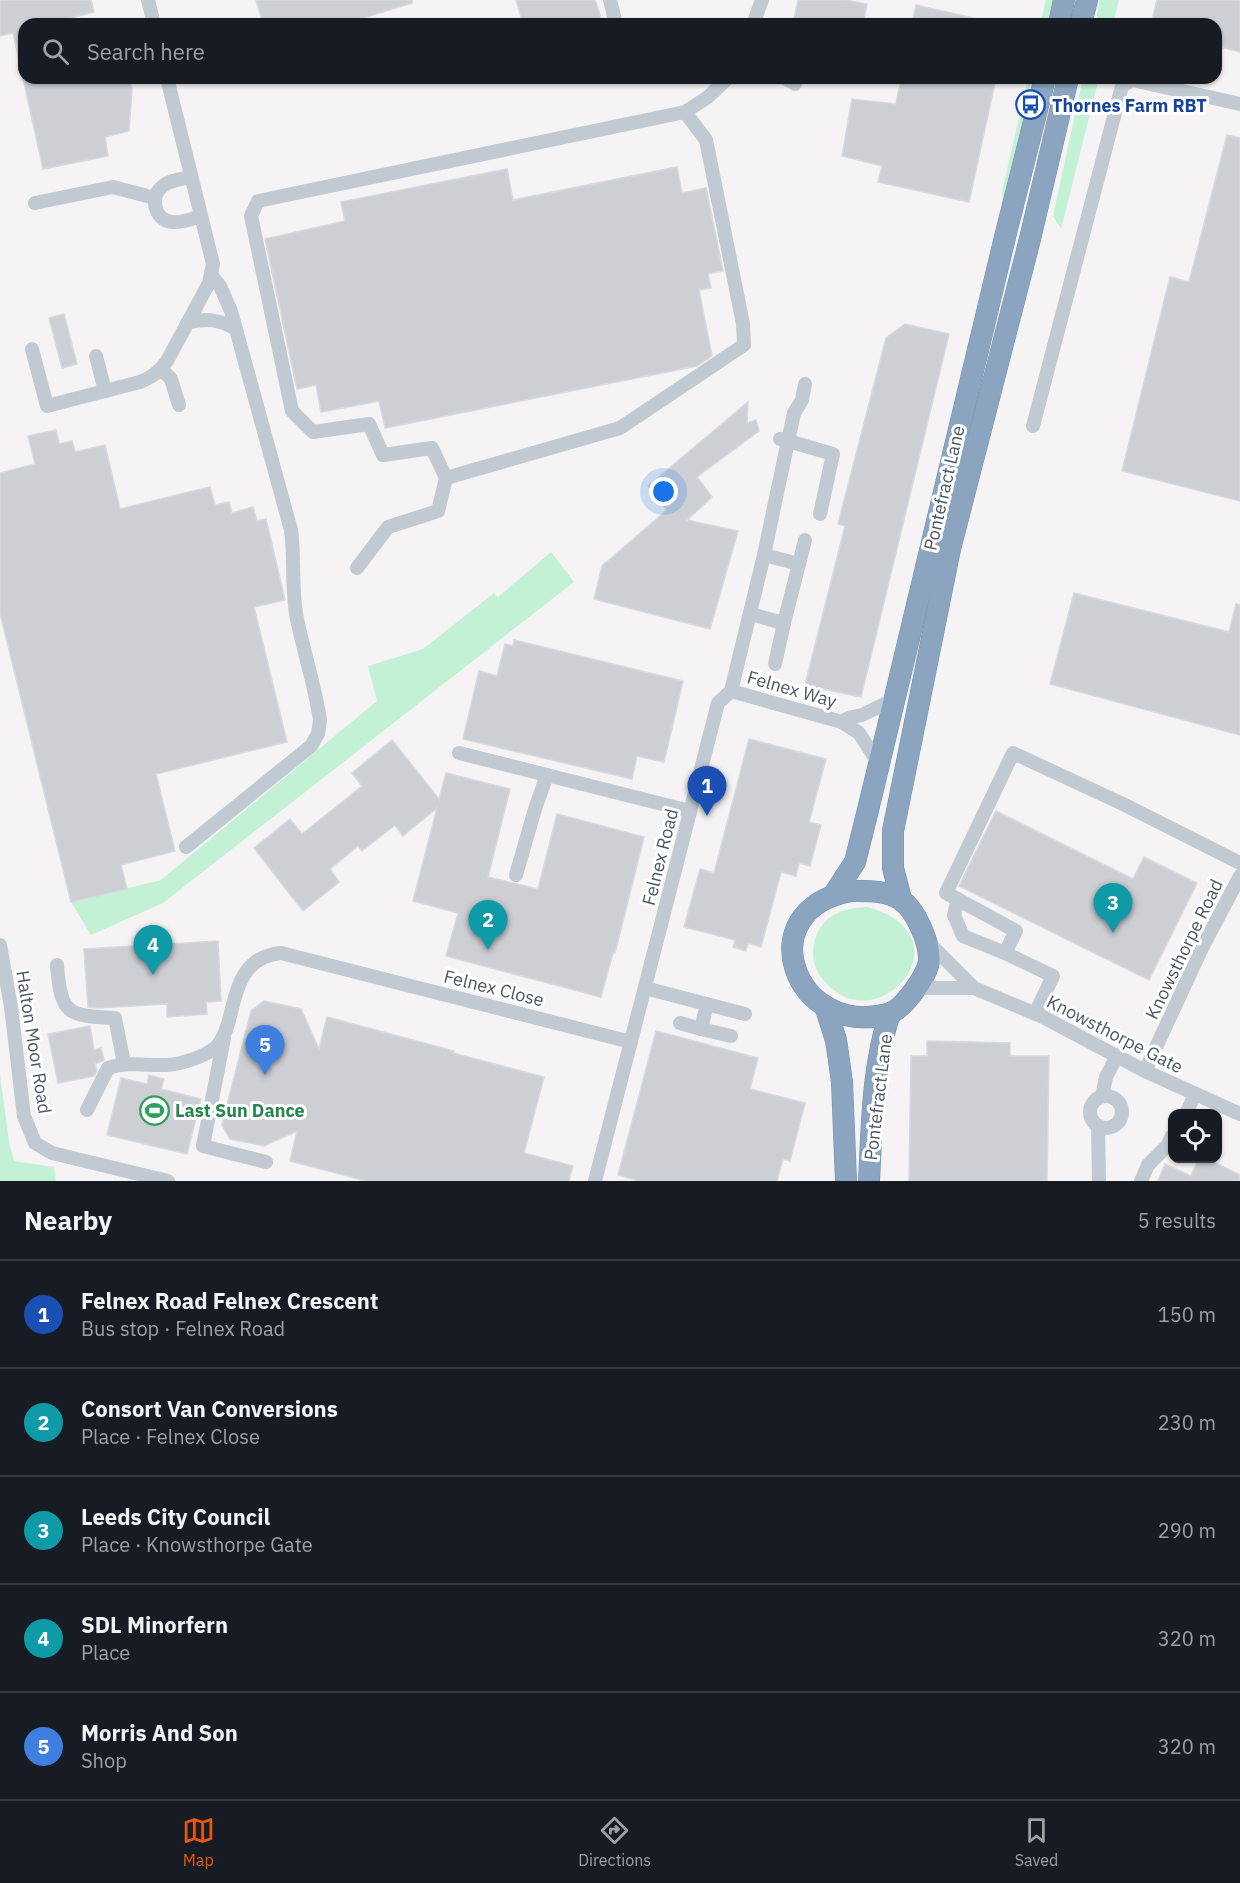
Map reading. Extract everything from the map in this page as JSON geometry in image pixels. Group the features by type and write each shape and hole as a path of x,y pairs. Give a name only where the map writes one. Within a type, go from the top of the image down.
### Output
{"highway":[{"path":"1060,18 1064,0"},
{"path":"1082,18 1087,0"},
{"name":"Pontefract Lane","path":"834,894 855,862 1043,84"},
{"name":"Pontefract Lane","path":"901,899 893,868 893,831 950,549 1029,243 1067,84"},
{"path":"869,891 885,893 901,899 913,912 925,939 929,962 906,1002 890,1013 869,1017 844,1014 825,1006 812,997 801,984 793,965 793,944 797,927 819,901 834,894 869,891"},
{"name":"Pontefract Lane","path":"825,1006 836,1040 842,1082 846,1181"},
{"name":"Pontefract Lane","path":"869,1181 874,1094 881,1040 890,1013"}],"street":[{"path":"148,0 152,18"},
{"path":"609,0 614,18"},
{"path":"755,18 762,0"},
{"path":"32,349 47,406 150,378 161,369 212,276 213,264 168,84"},
{"path":"357,568 388,527 438,511 446,478 432,448 383,455 369,424 313,432 292,411 251,216 258,201 685,112 708,97 722,84"},
{"path":"1033,426 1122,86 1125,84"},
{"path":"1150,84 1240,104"},
{"path":"446,478 620,428 744,345 743,324 706,140 685,112"},
{"path":"191,177 160,188 155,198 155,207 158,213 168,221 181,222 201,216"},
{"path":"35,203 113,187 155,198"},
{"path":"186,847 310,746 318,734 320,720 297,618 291,530 236,329 225,297 212,276"},
{"path":"187,323 212,319 225,322 236,329"},
{"path":"96,356 105,391"},
{"path":"161,369 171,379 179,405"},
{"name":"Felnex Road","path":"595,1181 718,704 731,691 764,555 784,440 794,413 802,400 805,384"},
{"path":"784,440 833,454 820,514"},
{"path":"775,664 805,540"},
{"path":"764,555 799,564"},
{"path":"750,614 784,623"},
{"name":"Felnex Way","path":"731,691 842,722 859,733 879,764"},
{"name":"Felnex Way","path":"842,722 895,699"},
{"path":"459,753 690,811"},
{"path":"1005,953 1016,931 946,893 1013,753 1240,862"},
{"path":"516,875 547,775"},
{"name":"Knowsthorpe Road","path":"1145,1071 1202,948 1240,876"},
{"path":"958,899 954,915 963,936 1053,976 1035,1014"},
{"name":"Knowsthorpe Gate","path":"925,939 974,988 1035,1014 1145,1071 1240,1114"},
{"name":"Halton Moor Road","path":"0,945 11,1007 24,1116 35,1143 52,1153 168,1181"},
{"name":"Felnex Close","path":"224,1036 239,983 252,965 265,955 280,953 631,1042"},
{"path":"57,965 61,995 68,1008 77,1014 89,1017 115,1018 124,1063"},
{"path":"645,988 745,1014"},
{"name":"Knowsthorpe Gate","path":"916,988 974,988"},
{"path":"701,1029 707,1004"},
{"path":"680,1023 731,1036"},
{"path":"87,1110 108,1068 124,1063 169,1065 191,1060 216,1047 224,1036"},
{"path":"224,1036 203,1146 266,1162"},
{"path":"1102,1096 1106,1077 1117,1056"},
{"path":"1188,1109 1196,1094"},
{"path":"1102,1096 1117,1100 1122,1109 1117,1124 1108,1128 1098,1126 1091,1118 1090,1107 1102,1096"},
{"path":"1098,1126 1099,1181"},
{"path":"1141,1181 1148,1165 1168,1144"}],"green space":[{"path":"1046,0 1055,0 1050,18 1042,18"},
{"path":"1100,0 1119,0 1114,18 1096,18"},
{"path":"1027,84 1034,84 1003,206 1002,192"},
{"path":"1082,84 1097,84 1061,229 1053,216"},
{"path":"551,552 574,582 163,903 91,935 71,902 161,880 377,701 368,666 423,649 494,593 498,597"},
{"path":"867,907 898,921 912,940 913,960 904,979 887,994 866,1000 843,996 821,977 814,962 813,953 820,928 832,916 853,908"},
{"path":"0,1075 9,1142 14,1161 54,1167 56,1181 0,1181"}],"building":[{"path":"0,0 91,0 94,12 71,18 18,18 18,55 13,33 0,36"},
{"path":"256,0 412,0 412,3 363,18 261,18"},
{"path":"516,0 595,0 601,18 521,18"},
{"path":"798,0 846,0 867,4 864,18 794,18"},
{"path":"1157,0 1240,0 1240,52 1222,48 1222,18 1152,18"},
{"path":"916,5 974,18 913,18"},
{"path":"24,84 131,84 129,131 105,137 108,156 43,169"},
{"path":"900,84 995,84 969,202 878,182 882,166 842,156 852,99 896,104"},
{"path":"1227,135 1240,138 1240,501 1122,471 1170,277 1189,282"},
{"path":"677,167 682,193 706,188 723,271 708,274 711,288 699,290 712,356 697,366 385,428 379,401 321,412 316,385 297,389 265,239 345,221 341,202 507,169 513,200"},
{"path":"64,314 77,364 62,368 49,318"},
{"path":"905,324 949,334 861,697 805,685 845,526 838,524 886,338"},
{"path":"748,402 747,423 756,420 759,431 697,477 712,497 687,520 738,531 710,629 594,599 602,566 667,510 648,486"},
{"path":"56,430 59,444 72,441 75,452 105,445 120,509 210,487 215,505 229,502 232,513 253,507 257,521 266,519 285,600 254,607 287,742 156,774 175,851 121,865 127,889 71,902 0,613 0,473 35,464 28,436"},
{"path":"1074,593 1229,632 1236,604 1240,605 1240,735 1050,684"},
{"path":"514,640 683,681 664,762 637,756 632,779 463,739 479,671 497,676 505,644 513,646"},
{"path":"749,739 826,759 809,822 821,825 810,866 799,863 796,876 781,872 761,947 748,943 746,951 733,947 735,940 684,927 700,869 714,873"},
{"path":"392,740 439,799 446,773 510,789 488,877 538,889 557,814 644,837 615,953 613,953 601,997 446,956 458,913 413,901 437,808 403,836 395,825 362,851 358,846 330,869 339,882 303,911 254,848 290,819 302,834 362,786 352,773"},
{"path":"996,811 1133,879 1144,857 1197,883 1149,980 959,886"},
{"path":"218,941 221,1001 206,1002 207,1014 167,1017 167,1004 88,1007 84,949"},
{"path":"264,1001 301,1009 319,1049 327,1017 544,1077 524,1153 573,1166 569,1181 366,1181 290,1161 297,1131 264,1146 230,1139 222,1125 251,1011"},
{"path":"90,1026 94,1050 101,1048 104,1060 95,1064 97,1071 94,1076 58,1083 48,1034"},
{"path":"656,1031 758,1058 750,1089 805,1103 790,1161 783,1159 777,1181 639,1181 618,1175"},
{"path":"927,1041 1010,1043 1010,1056 1049,1056 1047,1181 909,1181 911,1056 927,1056"},
{"path":"149,1075 164,1079 161,1089 201,1099 187,1154 107,1135 121,1078 147,1084"},
{"path":"1197,1163 1216,1163 1240,1175 1240,1181 1158,1181 1165,1164 1191,1176"}],"place":[{"name":"Thornes Farm RBT","path":"1031,105"},
{"name":"Felnex Road Felnex Crescent","path":"707,816"},
{"name":"Leeds City Council","path":"1113,933"},
{"name":"Consort Van Conversions","path":"488,950"},
{"name":"SDL Minorfern","path":"153,975"},
{"name":"Morris And Son","path":"265,1075"},
{"name":"Last Sun Dance","path":"154,1110"}]}
